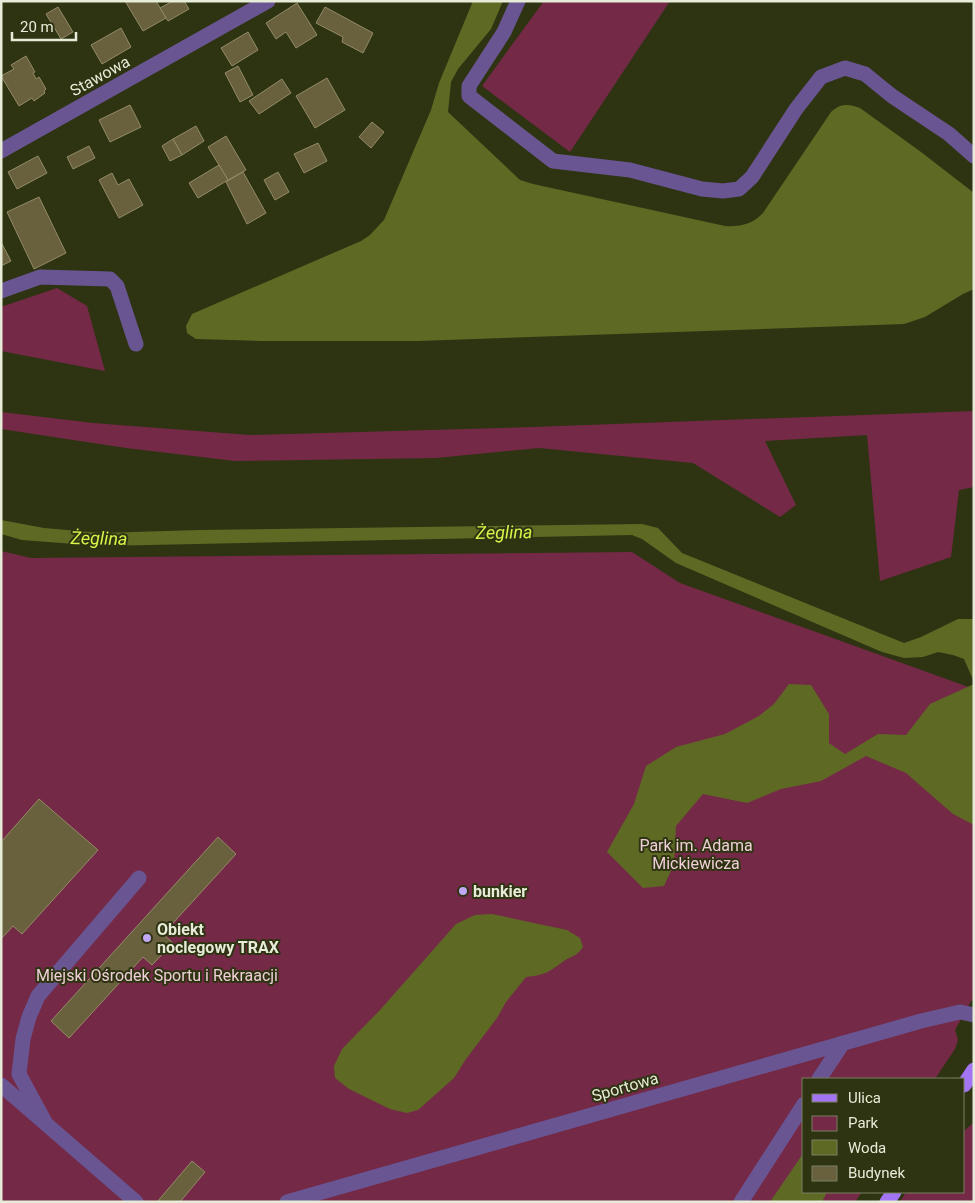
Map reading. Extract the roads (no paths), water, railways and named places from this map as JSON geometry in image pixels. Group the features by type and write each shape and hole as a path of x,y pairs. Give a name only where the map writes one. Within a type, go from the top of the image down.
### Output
{"main road":[{"path":"965,1084 974,1070"}],"street":[{"name":"Stawowa","path":"1,151 268,1"},
{"path":"518,1 504,32 469,86 469,96 553,161 630,170 702,189 723,191 739,189 752,177 796,109 821,78 845,68 865,74 892,96 949,134 974,156"},
{"path":"1,291 40,277 110,279 117,286 136,344"},
{"path":"45,1122 19,1074 23,1039 38,996 139,878"},
{"name":"Sportowa","path":"287,1202 921,1020 960,1012 974,1015"},
{"path":"821,1078 843,1043"},
{"path":"1,1085 136,1202"},
{"path":"741,1202 802,1107"}],"water":[{"path":"473,1 503,1 491,29 458,69 451,82 448,112 520,180 725,226 741,225 755,220 763,213 831,112 841,106 852,106 860,108 974,193 974,289 925,317 904,324 418,341 196,339 187,333 186,326 192,314 361,241 370,235 384,220 431,110 439,83"},
{"name":"Żeglina","path":"1,520 44,528 101,533 642,524 658,528 682,553 904,643 958,619 974,619 974,682 964,659 938,652 923,657 904,658 882,652 676,563 642,539 632,535 100,546 22,540 1,534"},
{"path":"789,684 811,685 829,714 829,743 845,754 878,734 906,735 930,704 974,684 974,825 953,814 906,773 866,756 821,781 781,789 747,803 703,794 676,826 674,864 664,886 643,888 607,852 634,804 646,766 676,747 725,734 759,716 774,704"},
{"path":"492,914 567,930 580,938 583,947 576,954 550,970 542,974 526,977 506,1002 497,1018 454,1078 418,1110 407,1113 390,1109 349,1089 335,1078 334,1066 342,1049 380,1010 456,924 475,915"},
{"path":"802,1155 802,1193 826,1193 822,1202 770,1202"}],"place":[{"name":"bunkier","path":"463,891"},
{"name":"Obiekt noclegowy TRAX","path":"147,938"}],"park label":[{"name":"Park im. Adama Mickiewicza","path":"696,854"},
{"name":"Miejski Ośrodek Sportu i Rekraacji","path":"157,975"}]}
